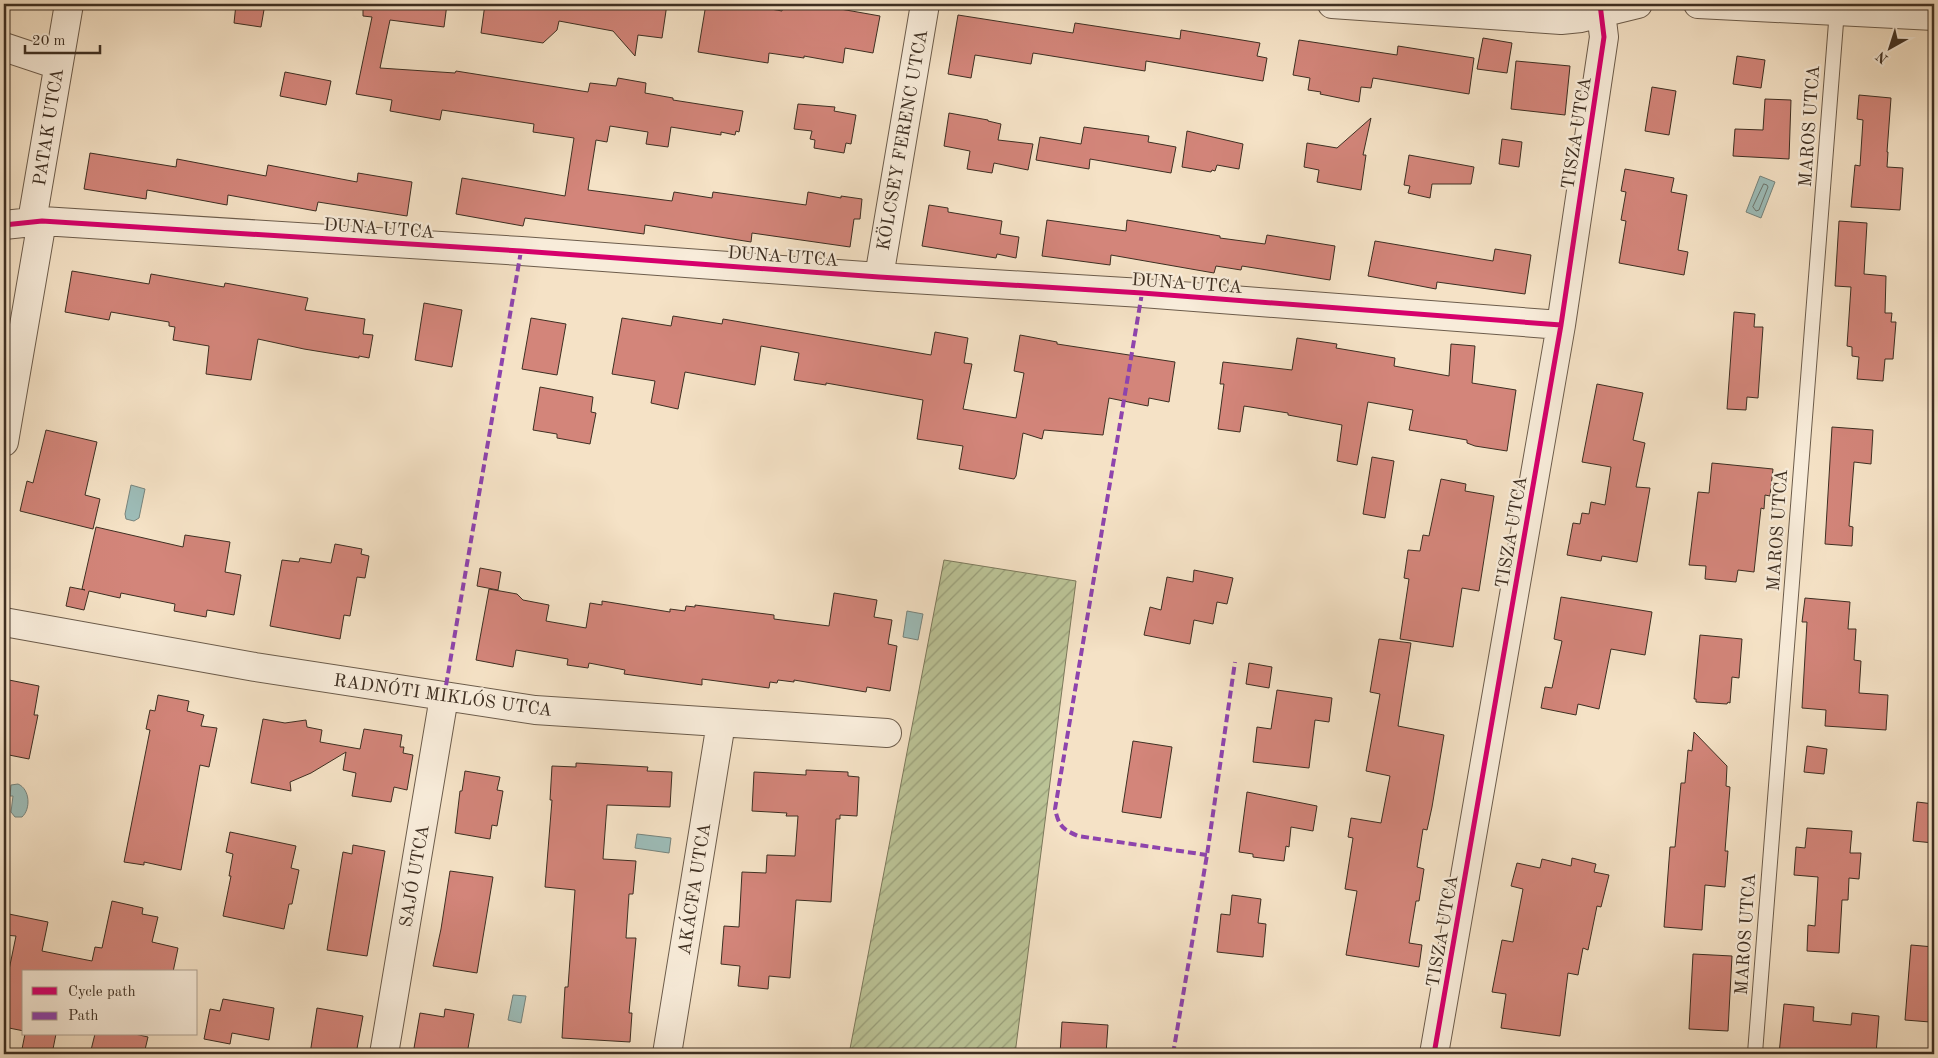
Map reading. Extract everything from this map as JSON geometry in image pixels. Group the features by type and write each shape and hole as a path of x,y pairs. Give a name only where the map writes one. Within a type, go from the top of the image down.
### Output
{"street":[{"name":"PATAK UTCA","path":"4,442 58,66 69,4"},
{"name":"KÖLCSEY FERENC UTCA","path":"879,277 925,4"},
{"path":"1332,4 1561,20 1600,9 1638,4"},
{"path":"1698,4 1934,16"},
{"name":"TISZA UTCA","path":"1434,1054 1561,325 1604,37 1600,9"},
{"path":"4,47 58,66"},
{"name":"DUNA UTCA","path":"4,225 37,221 531,252 879,277 1142,293 1561,325"},
{"name":"RADNÓTI MIKLÓS UTCA","path":"4,622 255,667 535,710 887,733"},
{"name":"SAJÓ UTCA","path":"384,1054 444,697"},
{"name":"AKÁCFA UTCA","path":"667,1054 721,723"}],"lane":[{"name":"MAROS UTCA","path":"1755,1053 1837,10"}],"green space":[{"path":"944,560 1076,581 1015,1054 849,1054"}],"water":[{"path":"1760,176 1775,182 1761,218 1746,212"},
{"path":"131,485 145,489 139,518 134,521 126,519 125,514"},
{"path":"907,611 923,614 918,640 903,637"},
{"path":"18,784 25,790 28,799 27,809 22,817 15,817 11,812 13,796 10,796 11,785"},
{"path":"637,834 671,838 669,853 635,848"},
{"path":"513,995 526,996 521,1023 508,1020"}],"building":[{"path":"236,4 265,4 261,27 234,23"},
{"path":"363,4 447,4 444,27 390,20 380,68 455,73 456,71 588,92 590,83 616,86 618,78 646,83 645,93 673,98 673,100 743,111 739,132 736,131 735,135 721,132 721,135 671,127 668,147 646,144 648,132 610,126 607,142 596,140 588,190 672,201 674,192 712,198 713,192 806,205 808,192 841,198 841,196 862,199 860,219 854,219 850,247 752,233 751,242 645,225 644,234 525,218 523,226 456,214 462,178 565,196 574,138 533,132 534,124 442,110 440,120 390,111 392,100 356,94 372,17 363,16"},
{"path":"485,4 667,4 662,38 638,35 635,56 613,31 559,21 557,30 543,43 481,33"},
{"path":"706,4 743,4 782,11 783,4 812,4 880,16 873,53 845,48 843,63 804,56 804,58 769,53 768,63 698,52"},
{"path":"958,15 1073,33 1075,23 1180,39 1181,30 1260,43 1257,56 1267,58 1263,81 1146,61 1145,71 1033,53 1031,64 975,55 971,78 948,74"},
{"path":"1483,38 1512,43 1507,73 1477,69"},
{"path":"1299,40 1397,55 1398,46 1474,58 1469,94 1373,78 1371,88 1361,87 1359,102 1320,94 1321,92 1308,90 1310,78 1293,75"},
{"path":"1737,56 1765,60 1761,88 1733,84"},
{"path":"1516,61 1570,66 1565,115 1511,109"},
{"path":"285,72 331,81 326,105 280,96"},
{"path":"1652,87 1676,91 1669,135 1645,131"},
{"path":"1859,95 1891,98 1887,167 1903,168 1900,210 1851,207 1855,165 1860,166 1863,120 1857,119"},
{"path":"1765,99 1791,100 1789,159 1733,156 1735,129 1763,130"},
{"path":"798,104 835,107 834,111 856,115 851,144 846,143 844,153 814,148 815,140 810,139 812,131 794,129"},
{"path":"949,113 1001,124 998,140 1033,144 1028,170 994,163 992,173 967,169 970,151 944,146"},
{"path":"1371,118 1363,155 1366,155 1361,190 1317,182 1319,170 1304,167 1307,143 1337,148"},
{"path":"1084,127 1149,136 1148,142 1176,147 1171,173 1090,159 1089,169 1036,160 1040,137 1081,144"},
{"path":"1187,131 1243,144 1239,169 1217,165 1215,171 1212,170 1211,172 1182,167"},
{"path":"1502,139 1522,142 1519,167 1499,164"},
{"path":"90,153 176,167 177,159 266,176 268,165 357,182 358,173 412,182 407,216 318,202 316,211 228,195 227,205 147,190 146,199 84,189"},
{"path":"1409,155 1474,167 1471,184 1432,184 1430,198 1408,193 1410,186 1404,185"},
{"path":"1625,169 1674,178 1671,192 1687,195 1678,250 1688,252 1684,275 1619,263 1626,221 1621,220 1626,192 1621,191"},
{"path":"929,205 948,208 948,212 1002,221 1000,234 1019,237 1016,258 997,254 996,258 922,246"},
{"path":"1047,220 1126,231 1127,220 1220,236 1220,238 1265,244 1267,235 1335,246 1330,280 1242,266 1241,270 1216,266 1214,273 1111,255 1110,265 1042,256"},
{"path":"1839,221 1867,223 1864,274 1886,276 1885,313 1892,313 1891,322 1896,322 1893,359 1885,359 1883,381 1857,379 1859,357 1852,356 1852,347 1847,346 1851,287 1835,286"},
{"path":"1375,241 1493,261 1495,249 1531,255 1525,294 1437,282 1436,289 1368,276"},
{"path":"72,271 149,284 151,274 224,287 225,283 308,298 305,310 365,319 363,334 373,335 369,358 304,349 258,339 251,380 206,374 209,346 173,340 175,327 169,326 169,322 111,312 109,320 65,312"},
{"path":"424,303 462,310 452,367 415,360"},
{"path":"1734,312 1755,314 1754,327 1763,327 1758,398 1747,397 1746,410 1727,409"},
{"path":"673,316 722,324 723,319 931,355 935,332 968,338 964,363 972,364 963,409 1016,418 1024,373 1014,371 1020,335 1057,342 1057,344 1175,362 1169,402 1149,398 1148,406 1109,398 1103,435 1044,430 1042,439 1023,433 1014,479 959,469 963,446 917,439 923,400 826,383 826,385 794,380 799,353 761,346 755,385 685,372 678,409 651,403 655,381 612,374 622,318 671,326"},
{"path":"531,318 566,324 557,375 522,369"},
{"path":"1297,338 1337,344 1336,348 1395,358 1394,366 1449,376 1451,344 1475,346 1472,383 1516,390 1507,451 1475,446 1467,443 1467,440 1409,430 1413,410 1368,402 1357,465 1337,461 1342,425 1288,415 1288,413 1244,406 1240,432 1218,429 1224,384 1220,384 1223,362 1292,370"},
{"path":"1597,384 1643,393 1633,440 1645,443 1636,487 1650,488 1637,562 1602,556 1601,561 1567,555 1573,523 1580,524 1582,513 1589,514 1591,502 1605,505 1611,467 1582,462"},
{"path":"540,387 593,397 591,412 596,413 590,444 557,438 557,434 533,430"},
{"path":"1832,427 1873,430 1871,464 1854,462 1849,526 1853,527 1852,546 1825,544"},
{"path":"46,430 97,442 85,495 100,499 93,529 20,511 27,481 33,483"},
{"path":"1372,457 1394,461 1385,518 1363,514"},
{"path":"1712,463 1773,469 1770,496 1765,495 1764,509 1761,508 1754,572 1738,570 1736,582 1705,579 1706,566 1689,565 1698,492 1709,493"},
{"path":"1441,479 1466,484 1465,491 1494,496 1479,591 1462,588 1453,647 1400,639 1409,579 1404,578 1408,550 1420,551 1423,535 1429,536"},
{"path":"96,527 183,547 185,535 230,542 225,572 241,575 234,615 207,610 206,617 174,611 175,604 121,593 120,598 89,591 84,610 66,606 70,587 85,590 82,589"},
{"path":"335,544 362,549 361,554 369,556 365,578 357,577 350,616 344,615 340,639 270,626 282,560 299,562 300,558 331,563"},
{"path":"480,568 501,572 498,590 477,586"},
{"path":"1194,570 1233,578 1227,604 1217,602 1213,624 1194,620 1190,644 1144,635 1150,607 1161,610 1167,577 1193,582"},
{"path":"489,589 517,594 523,600 549,605 546,621 586,628 590,603 602,605 602,601 670,612 670,609 685,611 686,606 695,607 695,605 774,615 774,619 829,626 834,593 877,600 874,617 892,620 888,644 897,646 890,691 867,687 866,692 794,680 794,682 778,680 777,683 770,682 769,688 702,679 702,685 624,674 625,670 589,663 588,668 567,665 568,659 516,650 513,667 476,660"},
{"path":"1561,597 1652,612 1645,655 1611,649 1599,709 1578,704 1576,715 1541,708 1545,687 1552,688 1562,641 1554,639"},
{"path":"1805,598 1850,602 1848,629 1856,629 1854,660 1861,661 1859,693 1888,695 1886,730 1825,726 1826,710 1802,708 1807,622 1802,622"},
{"path":"1700,635 1742,639 1739,678 1732,677 1730,703 1696,702 1696,699 1694,699"},
{"path":"1379,639 1411,643 1398,726 1444,735 1432,807 1427,830 1423,829 1417,867 1424,869 1409,943 1422,945 1419,967 1346,955 1357,891 1345,889 1353,838 1348,837 1351,818 1381,823 1390,776 1366,771 1380,694 1370,692"},
{"path":"1249,663 1272,667 1269,688 1246,684"},
{"path":"4,679 39,686 34,715 38,715 29,759 4,754"},
{"path":"1277,690 1332,698 1329,722 1315,720 1309,768 1253,762 1257,727 1271,729"},
{"path":"158,695 189,701 187,711 204,715 201,726 217,728 209,767 200,765 181,870 144,862 144,865 124,862 150,730 146,729 150,710 155,711"},
{"path":"263,719 285,723 306,720 307,727 322,730 320,742 360,749 364,729 402,735 400,747 404,747 403,753 413,755 407,790 394,787 391,802 352,796 356,773 343,770 346,752 311,773 290,782 291,791 251,783"},
{"path":"1694,732 1727,766 1726,786 1730,787 1725,851 1728,851 1725,887 1705,885 1702,930 1664,927 1670,847 1675,847 1681,783 1685,783 1688,750 1692,751"},
{"path":"1133,741 1172,747 1161,818 1122,812"},
{"path":"1807,746 1827,749 1824,774 1804,772"},
{"path":"576,763 648,767 647,771 672,772 670,807 607,805 603,859 636,861 633,894 629,894 626,938 636,938 629,1013 632,1013 630,1042 562,1038 565,987 568,987 575,890 545,887 552,800 550,800 552,766 576,767"},
{"path":"806,770 848,772 848,776 859,777 857,816 840,815 840,819 836,819 831,902 796,900 790,978 769,976 768,989 738,986 740,966 721,964 724,926 739,927 742,872 766,873 767,855 795,856 798,816 786,816 787,813 752,811 754,772 806,775"},
{"path":"465,771 500,777 497,790 503,791 497,826 492,825 490,839 455,833 460,791 462,791"},
{"path":"1247,792 1317,806 1313,831 1291,827 1289,847 1286,846 1284,861 1253,857 1253,854 1239,852"},
{"path":"1917,802 1934,804 1934,843 1913,841"},
{"path":"1807,828 1852,831 1850,853 1861,853 1859,879 1849,878 1848,900 1842,900 1839,953 1807,951 1808,925 1815,926 1818,877 1794,875 1796,847 1805,848"},
{"path":"230,832 296,846 291,868 299,870 292,904 289,904 284,929 223,916 231,876 229,876 233,854 226,852"},
{"path":"353,845 385,851 367,956 327,950 343,852 352,854"},
{"path":"1572,858 1596,864 1594,872 1609,875 1601,907 1597,906 1588,950 1583,948 1578,975 1568,973 1560,1036 1501,1028 1506,994 1492,992 1502,940 1513,942 1523,889 1511,886 1517,863 1540,868 1542,859 1571,866"},
{"path":"450,871 493,877 477,973 433,966"},
{"path":"1232,895 1261,899 1258,923 1266,924 1263,957 1217,952 1221,914 1230,915"},
{"path":"112,901 143,908 142,914 158,917 152,942 178,948 173,970 22,970 22,1031 4,1027 4,994 16,936 4,935 4,913 48,922 42,951 92,961 95,947 102,948"},
{"path":"1911,945 1934,947 1930,1022 1905,1020"},
{"path":"1693,954 1732,956 1728,1031 1689,1029"},
{"path":"223,999 274,1008 269,1040 232,1033 230,1044 204,1039 210,1009 220,1011"},
{"path":"1784,1004 1814,1007 1813,1021 1851,1025 1852,1013 1879,1016 1876,1054 1779,1054"},
{"path":"317,1008 363,1016 356,1054 310,1054"},
{"path":"445,1009 474,1014 467,1054 413,1054 420,1013 444,1017"},
{"path":"1062,1022 1108,1025 1106,1054 1060,1054"},
{"path":"25,1036 56,1036 52,1054 21,1054"},
{"path":"94,1036 148,1037 144,1054 90,1054"}],"marked path":[{"path":"444,697 521,251"},
{"path":"1142,293 1055,809 1062,826 1078,836 1207,855"},
{"path":"1173,1054 1207,855 1235,662"}],"cycle path":[{"path":"1434,1054 1561,325 1604,37 1600,4"},
{"path":"4,225 42,221 521,251 879,277 1142,293 1561,325"}]}
